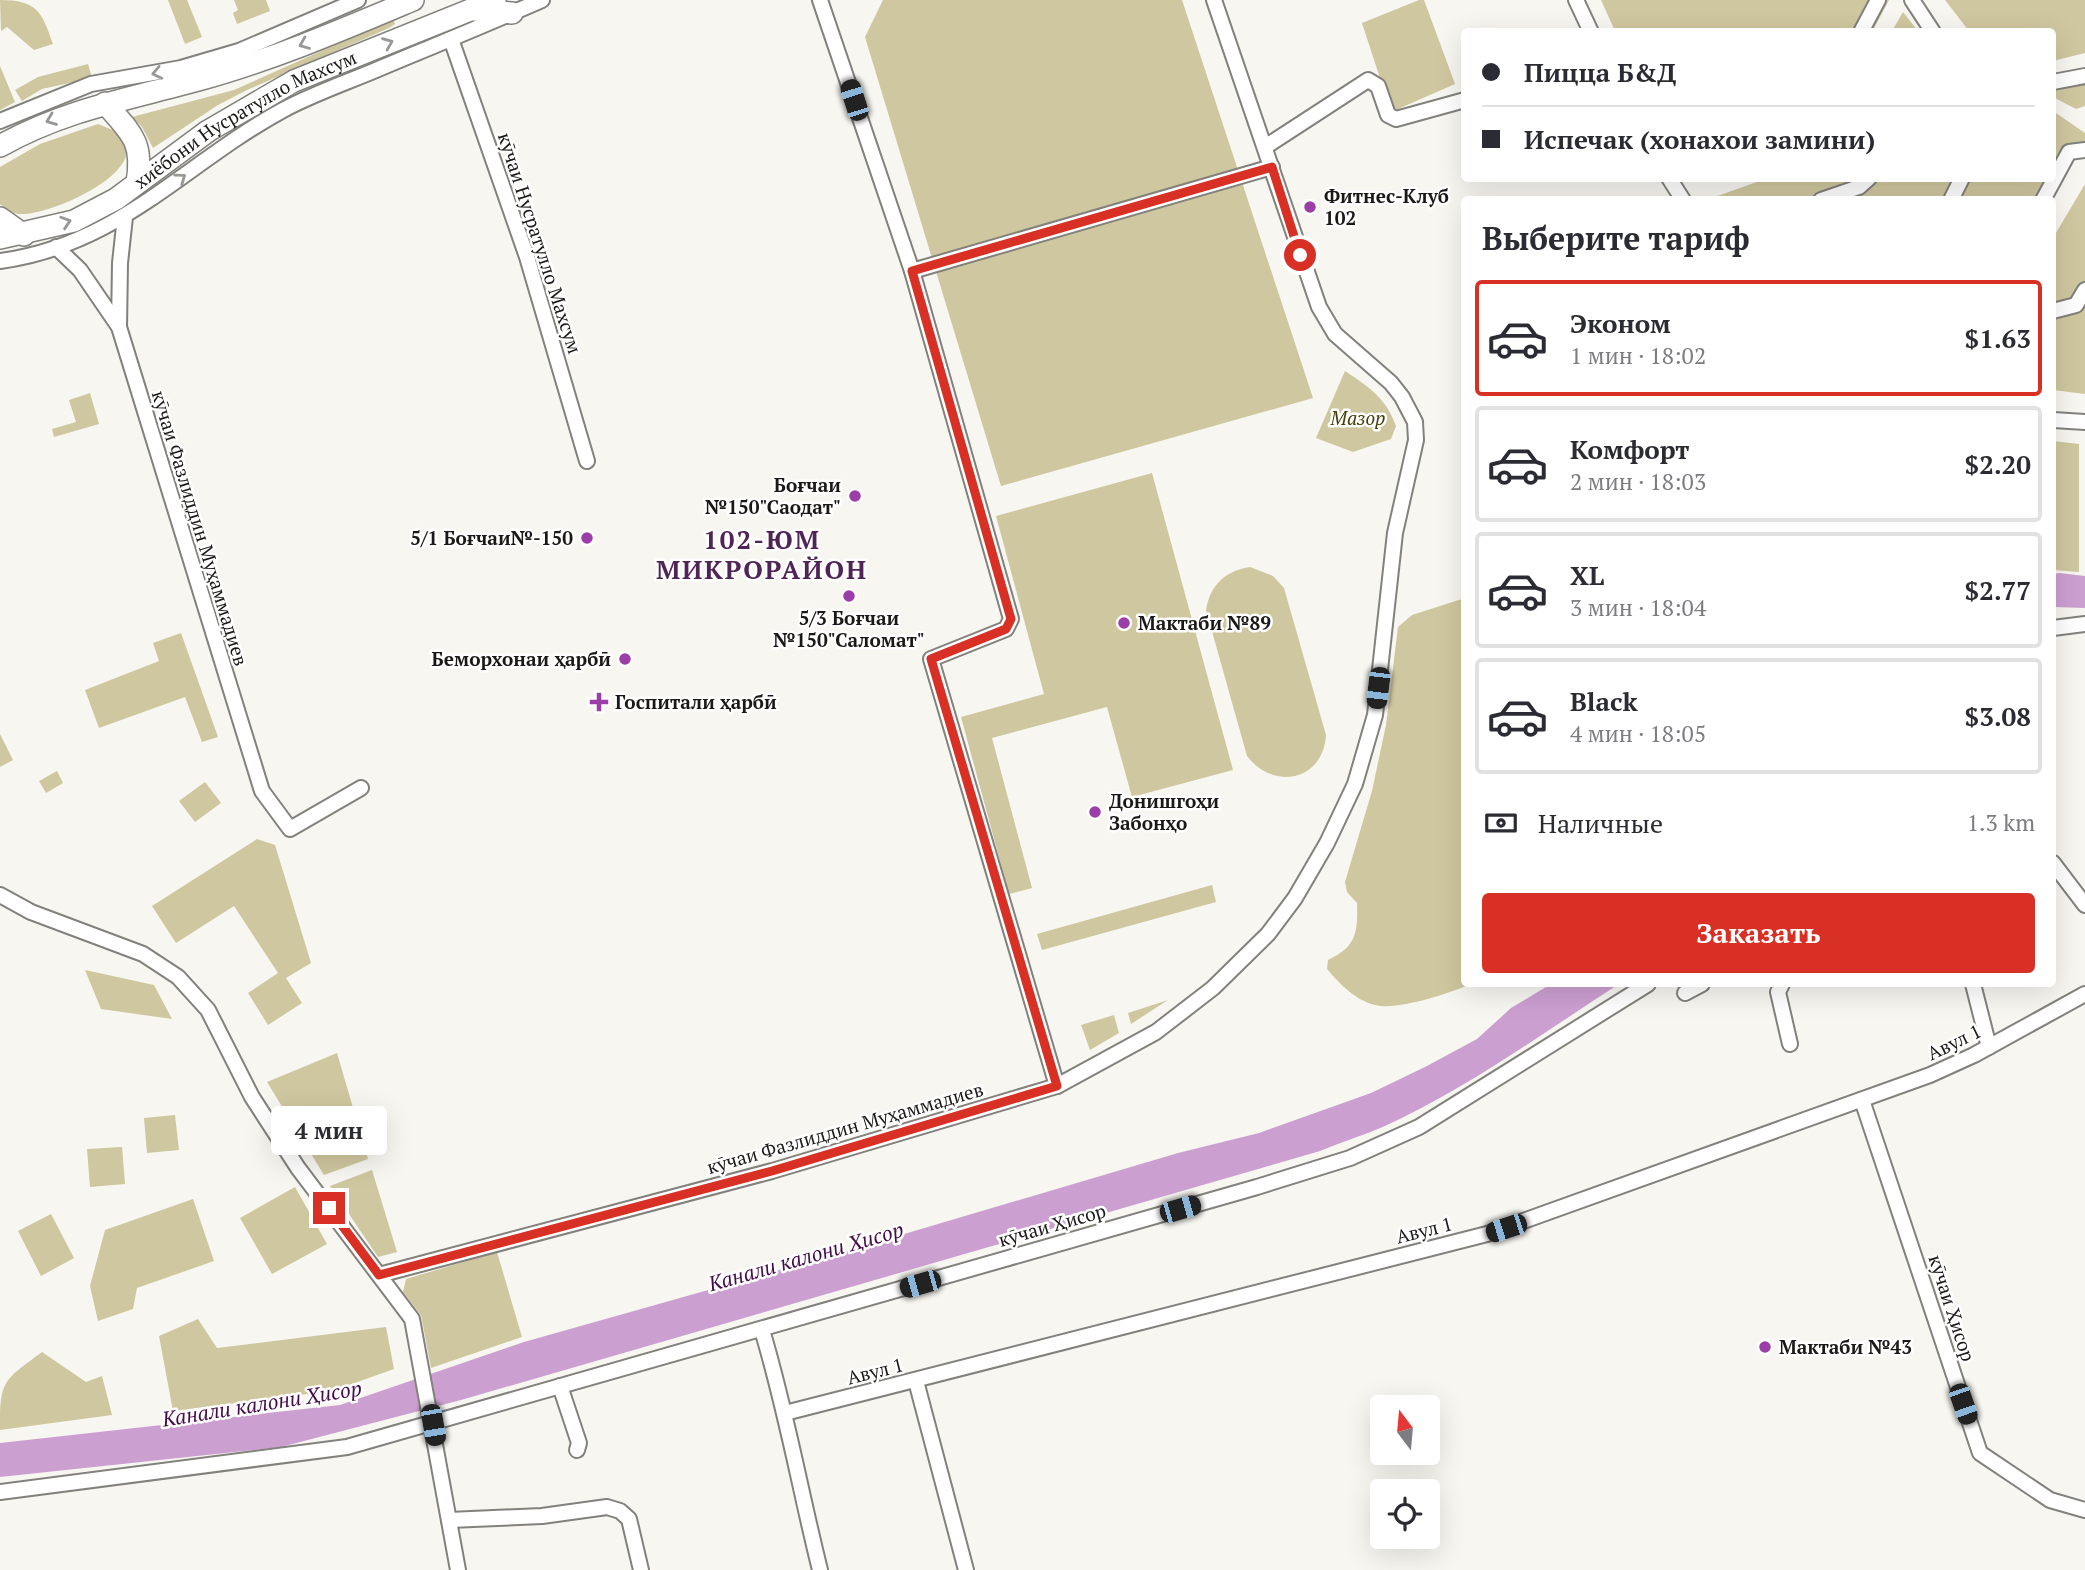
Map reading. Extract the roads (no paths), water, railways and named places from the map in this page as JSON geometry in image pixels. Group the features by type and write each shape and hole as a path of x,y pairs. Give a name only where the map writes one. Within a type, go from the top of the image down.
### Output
{"highway":[{"name":"хиёбони Нусратулло Махсум","path":"0,146 36,126 105,103 238,68 413,0"},
{"name":"хиёбони Нусратулло Махсум","path":"0,238 24,235 74,221 116,199 208,131 294,81 495,0"},
{"path":"472,9 512,13"},
{"path":"105,103 128,128 137,143 141,158 137,183"},
{"path":"0,218 24,235"}],"street":[{"path":"0,121 91,85 181,68 239,51 358,0"},
{"path":"0,261 56,247 125,217 241,133 298,103 542,0"},
{"path":"820,0 912,271 1011,619 1006,629 931,659 1057,1086"},
{"name":"кӯчаи Фазлиддин Муҳаммадиев","path":"379,1275 772,1171 1057,1086 1156,1032 1213,988 1268,934 1295,898 1327,844 1355,784 1375,715 1395,533 1412,463 1415,422 1391,383 1335,334 1319,307 1214,0"},
{"path":"1863,28 1878,0"},
{"path":"1912,0 1930,28"},
{"path":"1578,4 1589,28"},
{"name":"кӯчаи Нусратулло Махсум","path":"451,39 527,257 587,461"},
{"path":"2056,81 2085,76"},
{"path":"1265,147 1368,80 1378,86 1388,115 1396,120 1461,101"},
{"path":"2056,176 2069,152 2085,150"},
{"path":"912,271 1272,167"},
{"path":"1833,196 1859,187 1865,182"},
{"path":"119,327 120,263 125,217"},
{"name":"кӯчаи Фазлиддин Муҳаммадиев","path":"56,247 79,270 119,327 262,791 290,830 361,788"},
{"path":"2056,310 2077,305 2085,290"},
{"path":"2056,420 2085,422"},
{"path":"2056,628 2085,624"},
{"path":"2056,867 2085,905"},
{"path":"0,895 31,912 143,954 177,977 208,1010 253,1097 298,1168 412,1319 458,1570"},
{"name":"кӯчаи Ҳисор","path":"0,1492 306,1454 433,1425 1350,1158 1419,1127 1643,987"},
{"path":"1685,993 1696,987"},
{"path":"1780,987 1778,992 1790,1044"},
{"path":"1974,987 1989,1047"},
{"name":"Авул 1","path":"785,1413 1487,1234 1930,1075 1989,1047 2085,994"},
{"name":"кӯчаи Ҳисор","path":"1863,1100 1980,1453 2050,1500 2085,1510"},
{"path":"762,1330 785,1413 791,1451 820,1570"},
{"path":"916,1381 966,1570"},
{"path":"560,1386 579,1443 577,1450"},
{"path":"449,1520 542,1516 607,1507 620,1511 629,1519 641,1570"}],"place":[{"name":"Фитнес-Клуб 102","path":"1310,207"},
{"name":"Боғчаи №150\"Саодат\"","path":"855,496"},
{"name":"5/1 Боғчаи№-150","path":"587,538"},
{"name":"5/3 Боғчаи №150\"Саломат\"","path":"849,596"},
{"name":"Мактаби №89","path":"1124,623"},
{"name":"Беморхонаи ҳарбӣ","path":"625,659"},
{"name":"Госпитали ҳарбӣ","path":"599,702"},
{"name":"Донишгоҳи Забонҳо","path":"1095,812"},
{"name":"Мактаби №43","path":"1765,1347"}],"district":[{"name":"102-ЮМ МИКРОРАЙОН","path":"762,555"}],"park label":[{"name":"Мазор","path":"1358,418"}],"water label":[{"name":"Канали калони Ҳисор","path":"806,1257"},
{"name":"Канали калони Ҳисор","path":"262,1404"}]}
